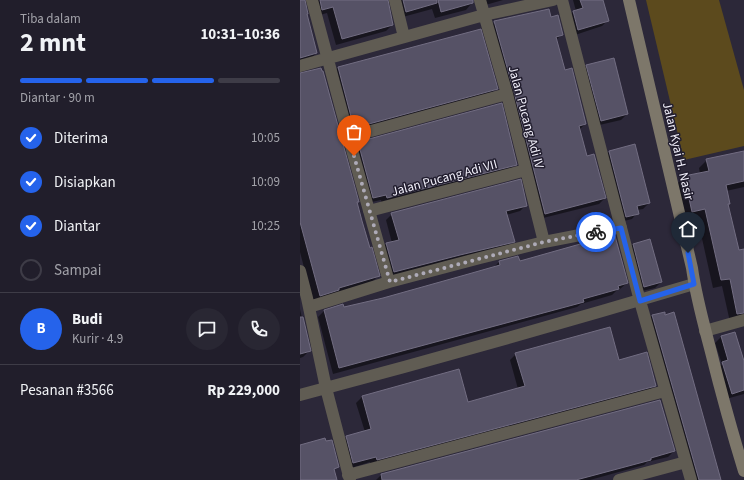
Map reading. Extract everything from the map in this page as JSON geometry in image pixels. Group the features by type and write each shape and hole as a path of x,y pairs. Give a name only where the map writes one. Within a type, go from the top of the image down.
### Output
{"main road":[{"name":"Jalan Kyai H. Nasir","path":"629,0 692,268 694,284 705,331 726,412 744,471"}],"street":[{"path":"312,0 369,211 390,282"},
{"path":"395,0 404,37"},
{"name":"Jalan Pucang Adi IV","path":"480,0 507,94 544,242"},
{"path":"300,66 484,16 553,0"},
{"path":"562,0 640,301 691,480"},
{"path":"349,137 507,94"},
{"name":"Jalan Pucang Adi VII","path":"369,211 526,170"},
{"path":"309,308 390,282 544,242 621,228"},
{"path":"300,271 326,388 349,478 665,391"},
{"path":"300,395 517,336 694,284"},
{"path":"705,331 744,320"},
{"path":"619,480 686,462"}],"shaded area":[{"path":"646,0 719,0 744,90 744,146 684,160"}],"building":[{"path":"300,0 305,0 317,53 300,58"},
{"path":"320,0 388,0 393,25 342,39 333,7 322,10"},
{"path":"403,0 437,0 437,3 406,12"},
{"path":"438,0 473,0 473,3 441,12"},
{"path":"580,0 603,0 609,21 578,30 573,11 583,8"},
{"path":"549,9 551,17 558,15 563,35 556,37 565,70 572,68 586,124 579,126 587,156 594,154 606,198 545,214 494,21"},
{"path":"481,29 498,89 354,128 338,67"},
{"path":"614,58 628,114 601,121 586,65"},
{"path":"321,68 359,202 357,202 362,221 370,248 372,247 380,276 339,288 339,290 320,296 300,222 300,73"},
{"path":"502,103 517,165 387,198 386,195 373,198 358,142"},
{"path":"635,144 650,203 637,206 639,214 626,217 609,151"},
{"path":"744,151 744,181 726,185 730,204 728,204 739,250 744,249 744,313 737,314 730,279 721,280 705,209 692,212 684,176 709,171 706,159"},
{"path":"521,179 527,206 506,211 515,242 394,272 386,243 399,240 391,213"},
{"path":"615,236 628,283 618,286 619,289 583,299 584,302 339,368 324,310 343,304 344,307 383,298 500,265 499,261 518,256 520,261 598,239"},
{"path":"650,239 662,282 644,287 633,244"},
{"path":"665,312 665,315 674,312 721,480 699,480 652,315"},
{"path":"300,317 303,317 311,351 300,354"},
{"path":"610,327 619,360 647,352 656,386 377,460 376,457 353,463 346,436 371,429 362,396 459,369 468,402 525,386 515,353"},
{"path":"735,332 744,361 744,390 732,394 722,362 728,360 721,336"},
{"path":"660,400 675,451 651,458 651,460 576,480 382,480 381,474"},
{"path":"325,438 326,441 332,440 339,467 334,469 337,480 300,480 300,445"}],"way so far":[{"path":"354,156 390,282 544,242 596,232"}],"route":[{"path":"596,232 621,228 640,301 694,284 688,253"}]}
